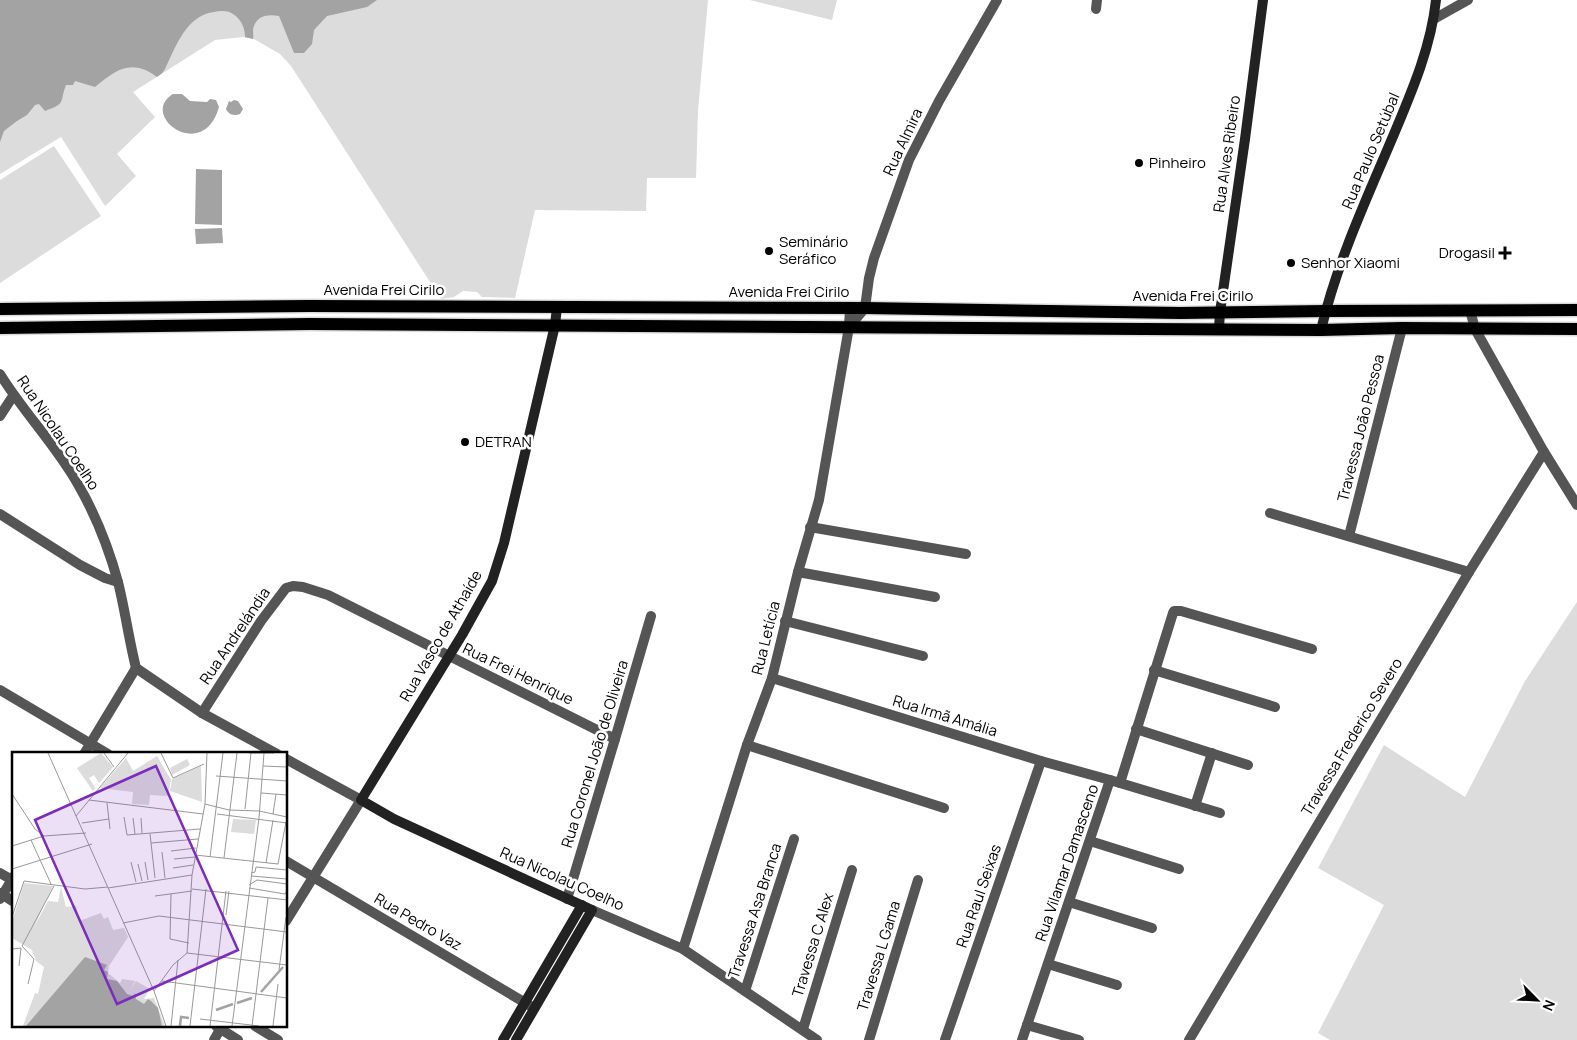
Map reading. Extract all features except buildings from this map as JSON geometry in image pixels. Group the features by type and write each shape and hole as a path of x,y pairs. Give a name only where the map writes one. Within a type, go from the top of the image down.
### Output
{"main road":[{"name":"Avenida Frei Cirilo","path":"0,309 309,306 865,308 1180,313 1577,310"},
{"path":"0,328 309,324 1577,330"}],"street":[{"name":"Rua Almira","path":"865,308 874,258 909,160 939,101 997,0"},
{"name":"Rua Alves Ribeiro","path":"1219,329 1263,0"},
{"name":"Rua Paulo Setúbal","path":"1321,330 1325,311 1345,251 1415,82 1434,19 1436,0"},
{"path":"1434,19 1468,0"},
{"name":"Rua Vasco de Athaíde","path":"288,919 462,634 492,580 504,543 556,325 557,307"},
{"name":"Rua Letícia","path":"683,949 747,745 772,678 785,621 819,500 849,327 850,308"},
{"path":"849,327 865,308"},
{"path":"1470,310 1475,329 1544,452 1577,505"},
{"name":"Travessa João Pessoa","path":"1349,536 1402,328"},
{"name":"Rua Nicolau Coelho","path":"0,374 13,396 53,447 79,485 98,525 118,582 136,668"},
{"path":"0,416 13,396"},
{"name":"Travessa Frederico Severo","path":"1189,1040 1469,572 1544,452"},
{"path":"1270,513 1469,572"},
{"path":"0,514 80,565 105,578 118,582"},
{"path":"810,527 966,554"},
{"path":"798,572 935,597"},
{"name":"Rua Andrelándia","path":"202,713 261,620 286,588 293,586 303,587 328,595"},
{"name":"Rua Frei Henrique","path":"328,595 615,739"},
{"name":"Rua Vilamar Damasceno","path":"1022,1040 1090,841 1136,729 1174,611 1181,611 1312,649"},
{"name":"Rua Coronel João de Oliveira","path":"567,899 651,616"},
{"path":"785,621 923,656"},
{"path":"85,752 136,668 202,713 273,752"},
{"path":"1154,670 1275,707"},
{"name":"Rua Irmã Amália","path":"772,678 1041,761 1220,813"},
{"path":"0,690 105,752"},
{"path":"1136,729 1248,765"},
{"path":"747,745 944,808"},
{"path":"1194,806 1212,753"},
{"name":"Rua Nicolau Coelho","path":"288,760 394,819 567,899 683,949 803,1029 816,1040"},
{"name":"Rua Raul Seixas","path":"945,1040 1041,761"},
{"name":"Travessa Asa Branca","path":"745,991 794,839"},
{"path":"1090,841 1179,869"},
{"name":"Rua Pedro Vaz","path":"288,862 530,1005"},
{"name":"Travessa C Alex","path":"803,1029 852,870"},
{"path":"0,872 12,878"},
{"path":"1,896 12,880"},
{"name":"Travessa L Gama","path":"869,1040 918,880"},
{"path":"1068,902 1152,928"},
{"path":"516,1040 530,1005 582,905"},
{"path":"503,1040 530,1005 592,910"},
{"path":"1048,964 1116,985"},
{"path":"1027,1025 1079,1040"},
{"path":"214,1040 219,1028"},
{"path":"220,1028 238,1040"},
{"path":"258,1028 278,1040"}],"shaded area":[{"path":"0,0 708,0 698,111 696,178 647,178 646,211 535,210 515,298 482,297 477,292 463,291 454,297 441,299 291,66 280,54 254,39 243,37 215,40 133,92 155,117 117,154 136,176 105,206 61,137 0,174"},
{"path":"0,0 377,0 367,7 327,16 314,30 312,44 304,53 294,53 279,16 268,15 261,17 253,28 253,39 245,37 240,21 231,13 221,11 206,14 198,18 186,29 165,69 157,77 148,71 131,67 117,71 95,87 75,81 73,85 66,85 61,102 57,106 45,111 39,104 35,105 27,115 4,131 0,142"},
{"path":"750,0 837,0 832,20"},
{"path":"173,94 182,94 190,101 207,102 210,99 216,100 219,107 211,124 200,132 188,133 177,130 168,122 163,113 164,103"},
{"path":"229,101 238,101 243,109 240,114 229,113 226,109"},
{"path":"54,146 101,216 0,283 0,180"},
{"path":"196,169 222,170 222,225 195,224"},
{"path":"222,228 223,243 196,244 195,229"},
{"path":"1577,602 1577,1040 1330,1040 1318,1033 1384,905 1318,868 1384,745 1465,797 1525,681"}],"place":[{"name":"Pinheiro","path":"1139,163"},
{"name":"Seminário Seráfico","path":"769,251"},
{"name":"Drogasil","path":"1505,253"},
{"name":"Senhor Xiaomi","path":"1291,263"},
{"name":"DETRAN","path":"465,442"}]}
